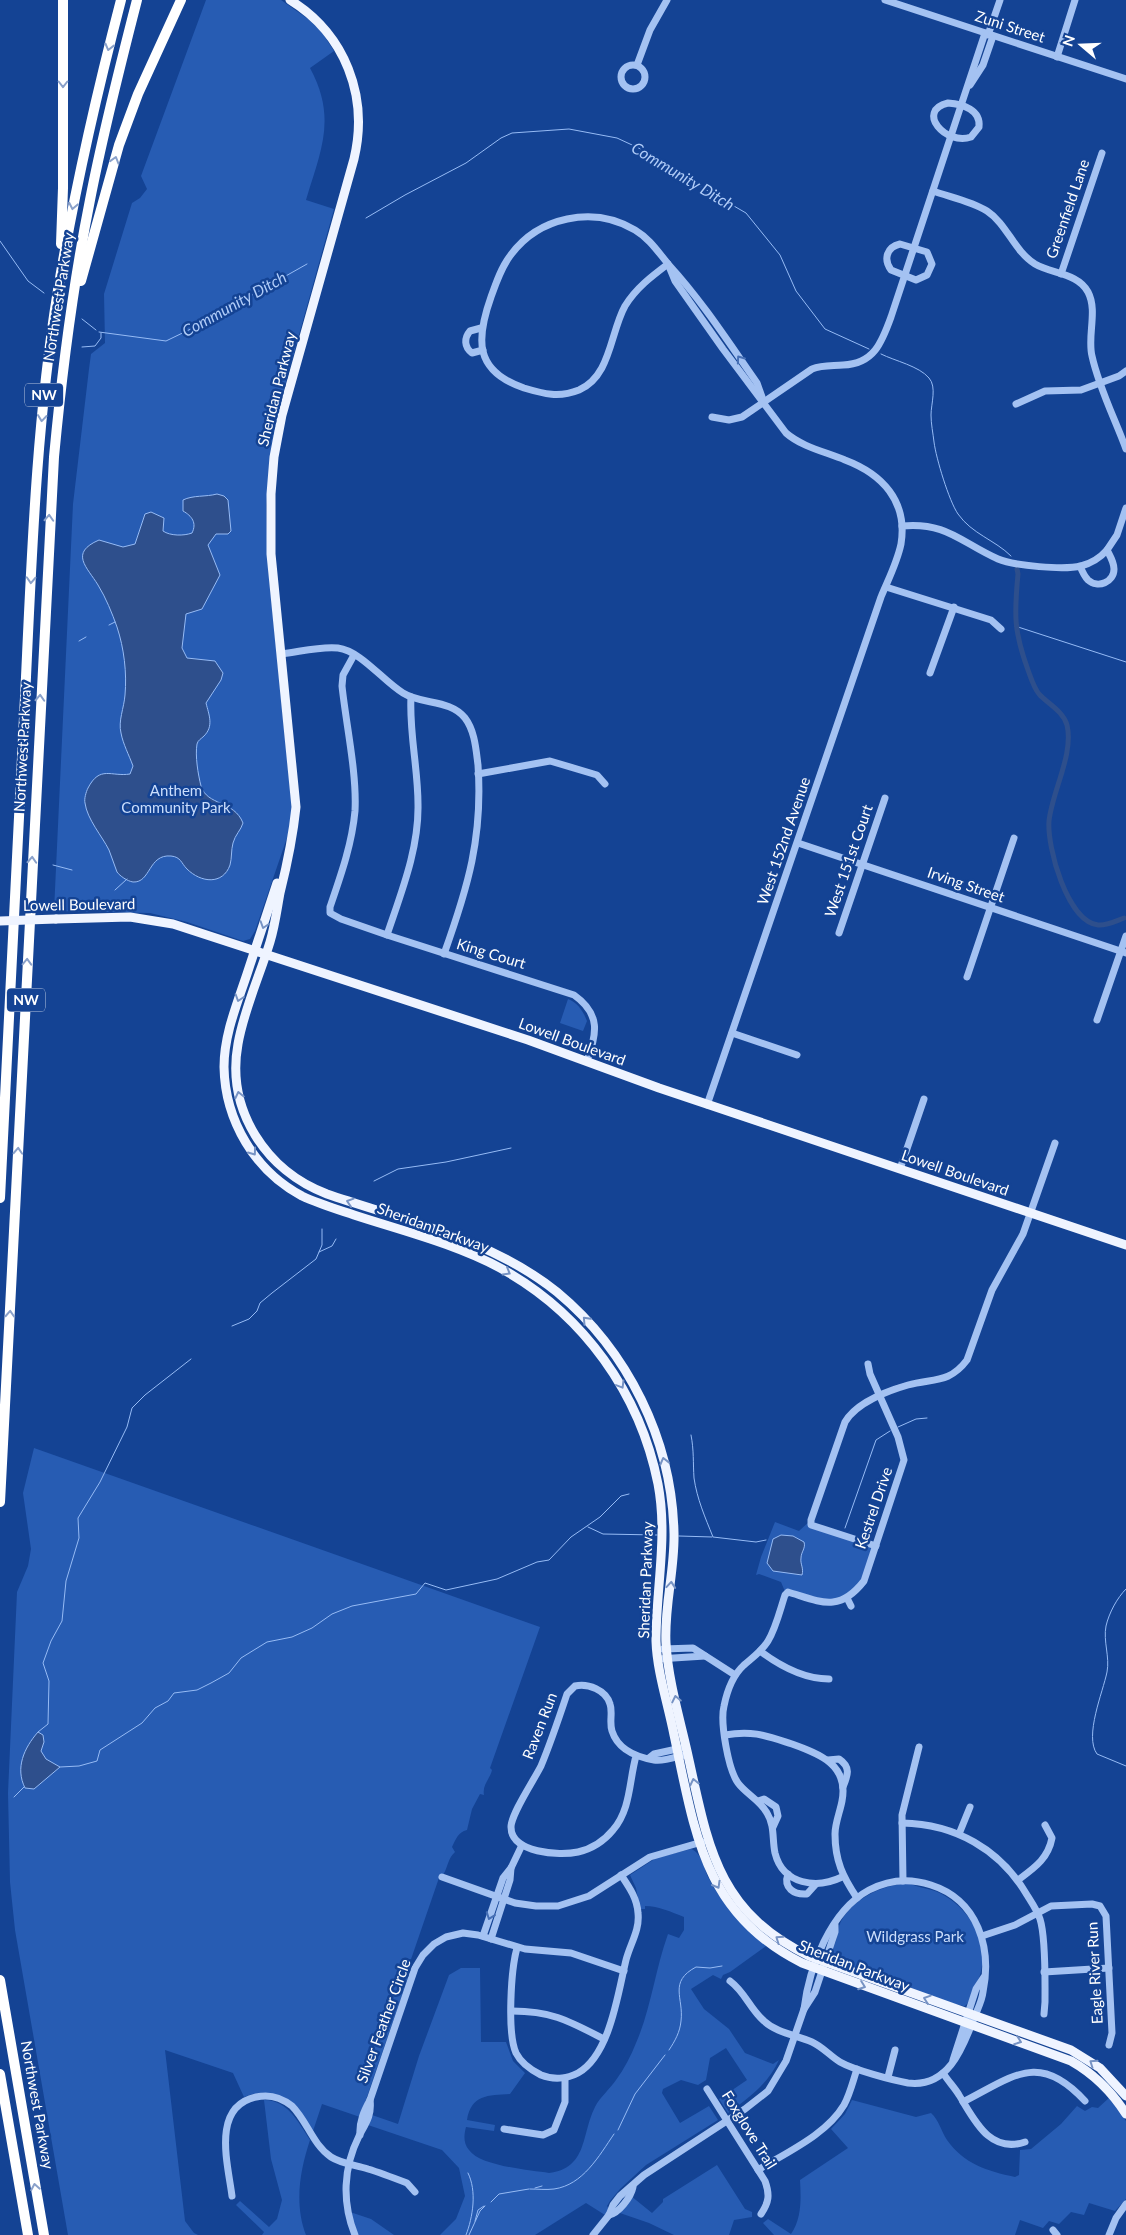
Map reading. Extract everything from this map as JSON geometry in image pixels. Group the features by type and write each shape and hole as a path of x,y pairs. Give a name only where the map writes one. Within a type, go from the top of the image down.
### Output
{"highway":[{"path":"57,292 63,188 63,0"},
{"name":"Northwest Parkway","path":"0,1198 37,477 46,378 57,292 87,138 121,0"},
{"name":"Northwest Parkway","path":"0,1502 48,531 57,423 66,342 79,257 96,167 137,0"},
{"path":"66,342 103,197 119,145 138,94 181,0"},
{"name":"Northwest Parkway","path":"0,1980 44,2235"},
{"name":"Northwest Parkway","path":"0,2074 28,2235"}],"main road":[{"name":"Sheridan Parkway","path":"290,0 317,20 343,54 355,88 359,129 354,159 285,399 275,452 271,502 271,554 296,794 290,845 266,955 241,1029 236,1061 241,1102 250,1126 262,1146 285,1170 312,1188 477,1245 529,1272 568,1302 609,1346 628,1374 643,1403 661,1449 672,1508 674,1556 662,1654"},
{"name":"Sheridan Parkway","path":"290,845 226,1042 224,1066 227,1092 231,1110 241,1134 255,1155 275,1177 306,1198 484,1260 527,1284 555,1306 589,1340 625,1392 649,1448 657,1479 662,1512 663,1554 658,1613 662,1654 703,1842 724,1879 747,1911 780,1940 820,1966 970,2019 1080,2066 1106,2087 1126,2114"},
{"name":"Lowell Boulevard","path":"0,921 115,916 154,920 183,927 459,1017 707,1105 1126,1245"},
{"name":"Sheridan Parkway","path":"970,2019 1051,2042 1078,2054 1106,2074 1126,2096"}],"street":[{"path":"637,65 650,29 667,0"},
{"name":"Zuni Street","path":"885,0 1126,79"},
{"path":"712,417 722,420 736,419 748,414 812,369 819,366 857,363 875,352 883,339 967,90 983,65 989,35 1000,0"},
{"path":"1057,57 1075,0"},
{"path":"952,103 962,106 974,112 979,119 975,134 967,139 952,136 938,129 934,121 935,113 944,104 952,103"},
{"name":"Greenfield Lane","path":"1061,274 1102,152"},
{"path":"933,191 986,210 998,221 1019,249 1030,260 1082,284 1091,299 1091,354 1126,449"},
{"path":"668,264 646,281 631,297 620,317 601,369 593,380 582,389 566,394 551,395 516,385 496,373 487,360 483,350 481,328 498,276 508,257 528,237 553,222 584,217 618,222 645,237 683,279 757,384 764,402"},
{"path":"898,244 914,247 923,250 930,256 931,268 927,275 920,279 904,276 891,270 887,262 888,254 893,247 898,244"},
{"path":"668,264 675,281 751,388 764,402 782,428 792,438 857,464 880,480 896,502 902,526 923,525 942,529 1007,562 1065,568 1080,566 1096,560 1107,550 1117,535 1126,508"},
{"path":"697,312 704,307"},
{"path":"481,328 470,330 466,337 466,342 467,348 472,353 483,350"},
{"path":"723,349 730,345"},
{"path":"1016,404 1045,391 1074,392 1101,383 1126,371"},
{"name":"West 152nd Avenue","path":"707,1105 898,554 902,526"},
{"path":"1080,566 1090,582 1098,584 1106,582 1112,576 1114,568 1107,550"},
{"path":"886,586 991,620 1001,629"},
{"path":"930,673 954,607"},
{"path":"281,654 338,648 354,655 394,687 411,697 455,709 466,719 475,744 478,774 478,815 475,853 467,885 444,954"},
{"name":"King Court","path":"354,655 343,675 342,686 354,782 355,810 347,856 330,906 330,913 341,919 444,954 566,991 585,1003 594,1020 595,1032 587,1061"},
{"path":"387,935 415,839 418,807 417,773 410,718 411,697"},
{"path":"478,774 550,761 597,775 605,784"},
{"name":"West 151st Court","path":"838,933 886,798"},
{"path":"967,977 1014,838"},
{"name":"Irving Street","path":"798,843 1123,952"},
{"path":"1097,1020 1123,952 1126,936"},
{"path":"732,1033 797,1055"},
{"path":"900,1169 924,1100"},
{"path":"876,1546 812,1524 811,1520 845,1422 854,1410 880,1397 909,1385 941,1380 961,1369 967,1360 992,1290 1017,1247 1055,1143"},
{"name":"Kestrel Drive","path":"847,1598 864,1581 904,1460 898,1437 870,1374 868,1364"},
{"path":"842,1877 826,1883 816,1884 796,1880 788,1874 778,1861 775,1851 773,1827 766,1811 758,1801 743,1789 734,1776 722,1719 723,1708 735,1675 760,1651 773,1631 785,1595 788,1592 828,1604 847,1598 851,1606"},
{"path":"760,1651 789,1669 820,1679 829,1678"},
{"path":"662,1654 705,1656 735,1675"},
{"name":"Raven Run","path":"522,1845 513,1836 511,1825 540,1767 566,1694 572,1688 584,1685 606,1695 611,1707 611,1725 615,1738 625,1750 636,1756"},
{"path":"725,1735 744,1732 758,1733 818,1754 828,1760 841,1778 843,1788 835,1833 836,1853 842,1877 857,1898"},
{"path":"903,1881 902,1823 904,1801 919,1747"},
{"path":"483,1936 510,1880 511,1868 522,1845 543,1852 568,1853 591,1847 605,1838 617,1825 625,1810 636,1756 654,1760 683,1751"},
{"path":"758,1801 764,1799 776,1806 778,1816 773,1827"},
{"path":"959,1834 970,1808"},
{"path":"902,1823 936,1826 959,1834 992,1852 1018,1880 1037,1912 1042,1926 1044,2014"},
{"path":"1018,1880 1037,1866 1049,1850 1052,1838 1045,1825"},
{"path":"442,1877 501,1898 536,1906 569,1904 589,1896 656,1855 703,1842"},
{"path":"788,1874 786,1882 788,1887 796,1894 807,1894 816,1884"},
{"path":"517,1948 512,1975 512,2040 520,2059 530,2069 552,2078 565,2078 578,2073 588,2065 604,2039 615,2012 624,1971 637,1930 638,1914 635,1897 621,1875"},
{"path":"593,2235 609,2215 613,2205 620,2196 633,2187 652,2168 756,2102 774,2082 786,2062 795,2036 804,2010 815,1992 820,1966 835,1932 835,1925 857,1898 876,1887 903,1881 925,1883 952,1895 971,1913 982,1936 986,1954 983,1994 970,2019 964,2047 943,2074 922,2082 908,2082 857,2069 842,2063 813,2042 795,2036 775,2028 762,2020 740,1988 730,1981"},
{"path":"491,1939 501,1898"},
{"name":"Eagle River Run","path":"982,1936 1014,1925 1037,1912 1058,1905 1092,1904 1100,1906 1106,1916 1112,2033 1109,2045"},
{"name":"Silver Feather Circle","path":"356,2235 349,2218 346,2197 349,2164 369,2118 371,2110 370,2100 415,1968 423,1955 434,1944 446,1937 463,1934 483,1936 517,1948 571,1953 624,1971"},
{"path":"1044,1972 1109,1968"},
{"path":"512,2011 551,2014 570,2021 604,2039"},
{"path":"888,2077 895,2050"},
{"path":"758,2170 831,2122 847,2099 857,2069"},
{"path":"963,2102 1014,2076 1038,2072 1052,2075 1066,2082 1086,2101"},
{"path":"943,2074 975,2123 987,2134 1010,2144 1026,2142"},
{"path":"504,2129 548,2137 556,2127 565,2102 565,2078"},
{"name":"Foxglove Trail","path":"707,2089 765,2181 769,2195 768,2203 761,2214"},
{"path":"232,2196 225,2138 226,2124 238,2106 255,2097 268,2096 286,2102 296,2110 326,2154 339,2161 407,2183 415,2192"},
{"path":"1109,2235 1116,2218 1126,2205"}],"green space":[{"name":"Anthem Community Park","path":"206,0 281,0 308,19 321,31 334,51 310,68 323,103 325,119 321,149 306,200 334,209 280,403 274,434 266,505 268,566 292,808 290,829 255,931 250,939 243,941 187,922 150,913 54,911 73,504 91,354 105,343 104,294 132,203 140,198 147,189 141,176"},
{"path":"568,999 577,1005 587,1021 583,1031 560,1023"},
{"path":"34,1448 540,1627 490,1768 492,1770 484,1788 484,1795 480,1794 472,1809 467,1830 461,1832 456,1839 452,1847 455,1852 443,1875 440,1875 408,1968 411,1969 360,2117 322,2104 313,2131 291,2106 276,2095 256,2093 244,2097 233,2073 165,2050 185,2221 194,2233 198,2235 68,2235 15,1930 10,1882 8,1793 17,1592 28,1566 31,1549 23,1493"},
{"path":"811,1520 812,1525 876,1546 864,1581 835,1603 786,1594 781,1582 759,1574 756,1575 775,1522 799,1531"},
{"path":"691,1849 700,1857 708,1877 727,1906 741,1923 766,1946 723,1975 721,1979 713,1975 691,1989 704,2009 729,2029 745,2053 773,2064 779,2060 775,2069 757,2090 728,2113 719,2099 747,2080 726,2048 710,2058 706,2080 698,2085 681,2080 663,2089 662,2093 680,2123 709,2106 718,2120 646,2165 610,2201 607,2206 609,2209 605,2215 586,2203 535,2235 440,2235 456,2219 465,2196 459,2168 442,2150 368,2125 372,2115 398,2124 419,2056 449,1975 461,1968 480,1968 481,2042 506,2042 513,2061 525,2073 510,2094 488,2096 477,2101 472,2106 467,2120 495,2125 494,2131 466,2127 464,2139 467,2147 475,2155 494,2164 549,2173 562,2170 571,2165 577,2157 595,2107 619,2076 632,2053 646,2017 668,1934 679,1938 684,1930 684,1917 655,1907 645,1906 645,1909 640,1909 636,1888 630,1875 656,1858"},
{"name":"Wildgrass Park","path":"909,1883 941,1893 954,1902 963,1910 976,1930 982,1952 982,1964 979,1977 965,2006 897,1984 832,1956 839,1926 851,1908 878,1890"},
{"path":"1110,2097 1126,2121 1126,2199 1115,2211 1089,2203 1084,2215 1071,2212 1059,2224 1049,2221 1043,2228 1020,2220 1015,2235 774,2235 763,2223 768,2219 791,2234 799,2215 800,2180 848,2148 831,2129 845,2114 852,2100 916,2117 931,2113 947,2140 961,2155 986,2169 1015,2177 1019,2175 1020,2150 1031,2149 1061,2124 1077,2106 1085,2111 1092,2107 1098,2108"},
{"path":"264,2100 280,2104 292,2113 310,2140 303,2163 299,2199 302,2223 306,2235 262,2235 264,2232 236,2205 240,2201 269,2227 277,2219 282,2200 271,2159"},
{"path":"717,2165 745,2209 752,2212 752,2217 734,2220 729,2235 674,2235 649,2223 617,2212 631,2196 652,2213 663,2202 663,2199"},
{"path":"350,2212 371,2219 394,2235 358,2235"}],"shaded area":[{"path":"217,494 224,496 228,500 231,531 228,534 216,534 208,545 220,575 202,609 186,614 182,648 187,658 215,661 223,673 221,680 206,703 210,724 207,732 197,744 197,765 204,792 209,797 233,810 243,823 233,843 230,865 227,871 217,879 205,879 193,874 179,859 171,856 158,859 139,881 128,881 117,872 109,850 92,821 85,803 87,790 92,781 97,777 102,774 130,774 133,766 120,728 126,687 121,643 109,606 83,561 83,555 90,545 99,540 123,547 135,544 145,514 151,512 164,518 163,531 166,533 185,535 192,533 194,523 189,515 183,511 183,500 191,497"},
{"path":"781,1535 793,1536 804,1542 801,1556 802,1575 773,1571 767,1563 773,1539"},
{"path":"38,1732 43,1735 44,1742 41,1751 46,1759 60,1767 34,1789 25,1788 21,1773 22,1759"}],"waterway":[{"name":"Community Ditch","path":"366,218 466,163 501,138 512,133 569,129 617,138 658,157 696,184 746,213 780,255 796,291 825,329 869,349"},
{"name":"Community Ditch","path":"0,241 28,281 44,293"},
{"name":"Community Ditch","path":"99,332 166,341 199,325 307,264"},
{"name":"Community Ditch","path":"82,319 96,330"},
{"path":"82,347 95,346 101,338 101,333"},
{"name":"Community Ditch","path":"881,354 913,367 929,378 933,386 931,418 935,449 943,479 954,508 970,527 1011,556"},
{"name":"Community Ditch","path":"1017,569 1016,623 1023,656 1037,692 1059,712 1067,725 1068,748 1049,821 1051,848 1055,864 1068,897 1077,911 1087,920 1101,925 1124,918"},
{"path":"109,625 115,622"},
{"path":"1015,626 1126,662"},
{"path":"79,641 86,637"},
{"path":"53,865 72,870"},
{"path":"115,890 127,879"},
{"path":"374,1181 398,1169 446,1162 511,1148"},
{"path":"232,1326 249,1319 257,1311 260,1303 316,1259 322,1245 322,1229"},
{"path":"319,1252 332,1246 336,1239"},
{"path":"38,1732 48,1724 49,1681 43,1663 51,1641 62,1621 66,1581 79,1538 78,1518 100,1482 127,1427 132,1408 145,1395 191,1359"},
{"path":"898,1427 916,1419 927,1418"},
{"path":"845,1528 876,1440 890,1431"},
{"path":"691,1435 695,1486 713,1537 756,1542 766,1540"},
{"path":"60,1767 79,1766 97,1761 100,1750 142,1723 155,1708 168,1701 174,1693 197,1690 229,1673 241,1658 267,1642 292,1637 312,1628 332,1614 352,1606 416,1594 425,1583 446,1590 497,1579 537,1562 549,1560 571,1537 600,1517 621,1496 629,1494"},
{"path":"588,1527 603,1534 657,1535"},
{"path":"679,1536 712,1537"},
{"name":"Community Ditch","path":"1126,1589 1114,1606 1106,1626 1105,1637 1108,1666 1093,1725 1094,1746 1097,1754 1126,1766"},
{"path":"14,1797 24,1787"},
{"path":"669,2050 677,2036 680,2025 679,1991 682,1979 696,1967 710,1968 722,1966"},
{"path":"618,2130 635,2094 665,2055"},
{"path":"530,2189 554,2189 574,2182 589,2168 614,2134"},
{"path":"466,2235 471,2220 473,2204 471,2180 468,2173"},
{"path":"535,2188 542,2186"},
{"path":"491,2202 499,2194 529,2189"},
{"path":"475,2221 478,2210 484,2206"},
{"path":"469,2235 480,2211 485,2206"}]}
